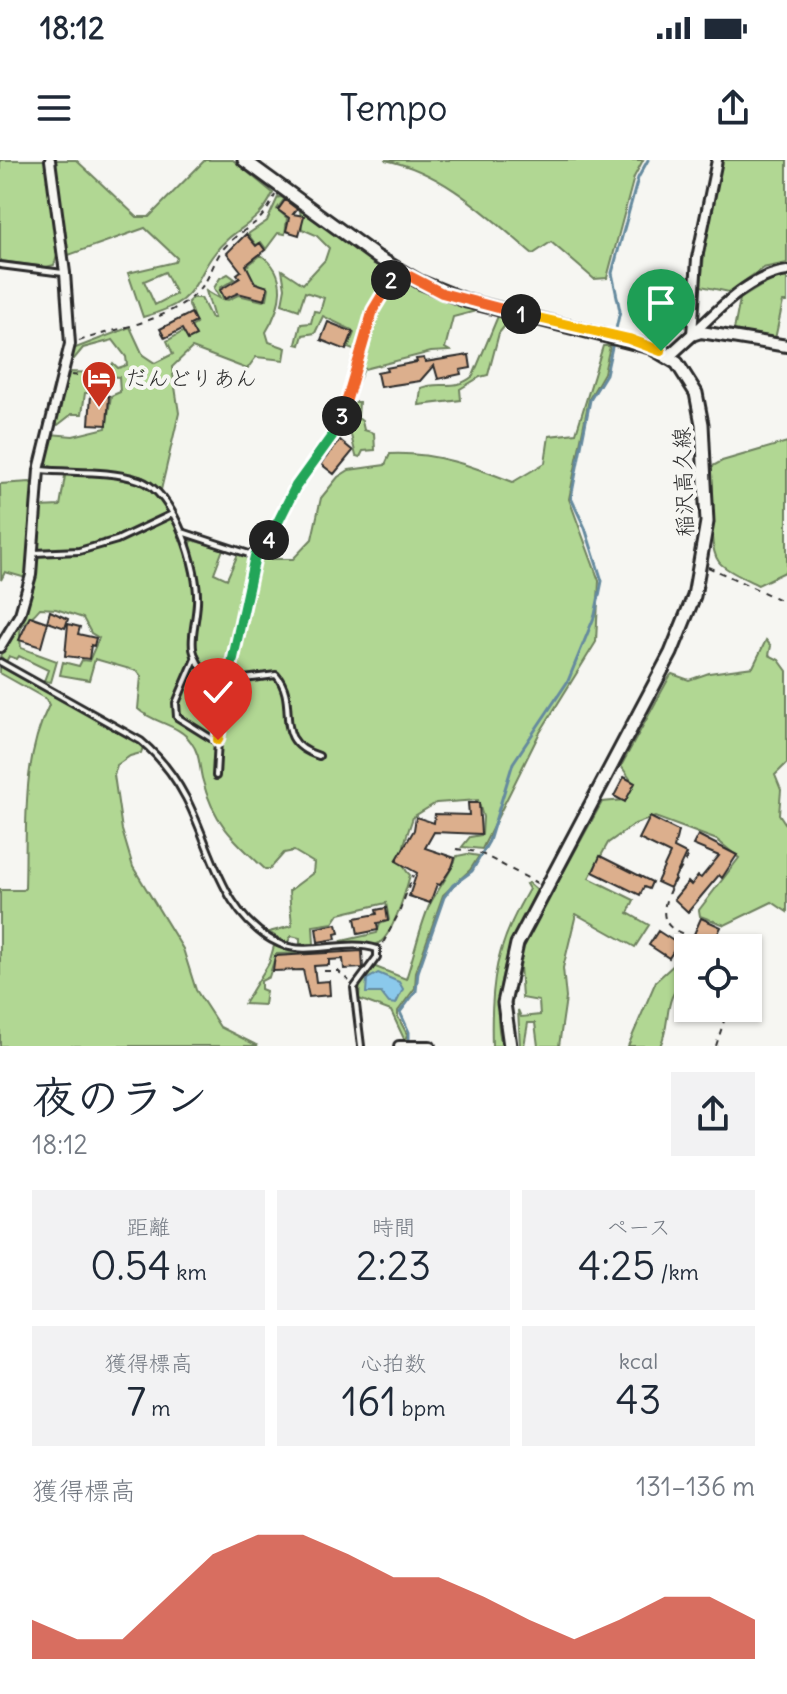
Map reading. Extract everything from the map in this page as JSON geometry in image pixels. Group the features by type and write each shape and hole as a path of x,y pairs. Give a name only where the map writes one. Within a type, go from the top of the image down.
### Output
{"main road":[{"path":"244,160 396,269 442,293 629,339 669,356"},
{"name":"稲沢高久線","path":"510,1046 504,1003 506,982 517,944 671,653 687,616 702,565 707,522 702,424 691,382 669,356"}],"street":[{"path":"0,647 26,597 39,470 70,344 65,273 50,160"},
{"path":"692,335 697,258 717,160"},
{"path":"669,356 746,287 772,273 787,271"},
{"path":"692,335 710,332 787,346"},
{"path":"399,1046 430,1046"}],"lane":[{"path":"0,265 65,273"},
{"path":"39,470 137,479 153,488 182,532 198,592 191,642 195,659 209,677 228,681 276,675 285,690 292,740 299,747 319,756"},
{"path":"32,553 79,551 117,540 172,514"},
{"path":"182,532 255,556 217,742 216,776"},
{"path":"195,659 176,703 177,717 217,742"},
{"path":"0,662 141,741 157,755 187,799 226,891 248,920 268,937 286,947 369,946 378,951 354,988 361,1046"}],"path":[{"path":"70,344 163,315 183,303 205,283 225,247 264,217 279,186"},
{"path":"255,556 264,550 296,486 339,424 373,310 396,269"},
{"path":"62,374 110,378"},
{"path":"702,565 787,603"},
{"path":"456,849 478,852 545,887"},
{"path":"683,934 671,929 664,917 664,903 687,857"},
{"path":"378,951 399,913 413,875"},
{"path":"324,971 342,973 354,988"},
{"path":"716,1046 724,1022"}],"green space":[{"path":"0,160 47,160 57,256 54,265 46,267 0,261"},
{"path":"53,160 76,160 137,217 149,217 205,160 233,160 273,193 260,213 222,245 187,295 173,306 154,314 143,317 128,273 175,262 177,258 145,228 66,256","holes":["165,272 176,294 155,305 144,281"]},
{"path":"385,160 643,160 634,177 607,278 594,279 551,242 533,254 446,185 427,174"},
{"path":"722,160 787,160 787,263 763,268 729,292 701,286 705,244"},
{"path":"278,197 285,198 277,209 287,218 285,234 278,233 266,249 261,242 256,245 248,234 267,221"},
{"path":"300,210 390,272 371,308 358,352 348,348 354,333 352,330 323,316 315,333 303,335 300,345 296,344 301,324 311,323 314,311 320,312 324,298 305,292 299,310 282,304 285,288 282,270 303,284 325,260 329,248 316,235 302,229"},
{"path":"261,255 276,271 279,281 279,301 266,332 269,342 286,348 284,360 256,357 247,369 192,348 172,367 179,413 161,490 143,477 123,474 123,479 147,487 170,512 190,567 194,604 192,620 197,625 200,594 190,547 192,540 223,549 214,573 227,579 238,554 252,559 293,559 312,539 321,498 338,477 349,470 385,465 390,454 438,458 513,482 545,463 549,436 576,433 603,346 610,346 604,373 589,399 569,499 599,581 596,642 539,734 482,849 462,847 470,837 482,835 483,817 478,800 436,803 413,817 403,855 405,869 410,875 388,933 374,945 344,944 342,941 377,933 380,924 389,920 386,903 339,914 333,923 313,926 314,944 300,944 300,938 291,936 287,944 269,932 292,926 289,891 313,873 314,863 294,851 284,853 270,869 265,869 234,839 212,807 194,746 180,731 138,709 141,676 137,671 95,659 89,680 60,675 63,662 79,666 82,660 89,661 99,638 91,633 83,618 56,609 40,608 21,627 21,648 57,661 51,682 44,681 48,670 19,656 17,659 9,656 6,662 0,656 24,614 39,507 60,506 66,470 44,465 50,434 73,436 106,428 111,396 120,392 119,377 108,376 105,393 85,393 82,414 72,414 58,425 52,423 65,372 107,373 113,363 118,368 127,365 126,357 113,340 83,348 74,359 70,359 73,349 130,327 143,355 155,363 173,354 167,341 196,324 188,302 192,298 201,298 211,318 214,318 206,291 220,299 214,288 220,278 228,274 235,279 220,288 223,299 238,295 263,301 267,299 269,288 250,280 247,266"},
{"path":"787,276 787,302 783,302 775,339 734,330 740,299 771,280"},
{"path":"397,278 445,300 480,310 453,317 445,348 450,351 431,352 364,369 358,382 355,381 375,311"},
{"path":"498,316 508,322 499,333 488,375 460,389 461,400 419,405 421,388 460,384 473,376"},
{"path":"351,402 359,402 358,418 364,430 374,433 375,450 363,451 360,457 356,456 351,435 338,431"},
{"path":"787,442 787,571 758,585 727,569 715,554 711,467"},
{"path":"30,482 33,485 26,578 5,572 1,580 0,484"},
{"path":"766,640 771,646 769,655 779,660 787,671 787,763 775,775 781,790 779,814 787,826 787,912 772,902 725,925 700,916 699,910 739,858 717,840 655,817 635,824 608,843 589,878 634,900 628,913 649,925 635,947 576,914 563,968 566,998 559,1046 538,1046 535,1023 528,1023 524,1046 520,1046 518,1010 521,1017 540,1015 539,1001 522,998 520,965 510,1011 515,970 524,944 602,802 624,800 633,783 621,766 670,676 689,680 709,673 753,667"},
{"path":"0,666 143,747 141,753 117,765 114,775 122,830 133,867 183,949 196,990 220,1027 258,1046 0,1046 0,890 25,888 30,771 40,726 49,705 46,699 0,673"},
{"path":"457,856 479,856 470,870 443,895 416,972 415,988 398,1011 407,1034 405,1041 391,1011 359,999 360,982 373,966 406,979 429,906"},
{"path":"526,884 537,890 511,946 500,985 498,1025 502,1046 492,1046 492,1002 497,964 509,928 529,889"},
{"path":"274,946 316,950 316,953 276,954 269,977 261,981 261,989 266,991 264,1005 244,1004 269,963"},
{"path":"674,965 674,993 660,1046 628,1046 656,981"}],"water":[{"path":"378,973 399,982 403,989 396,1004 389,1003 381,993 366,993 367,979"}],"building":[{"path":"285,200 297,209 293,214 304,216 299,235 286,231 289,218 278,210"},
{"path":"246,234 256,246 260,243 265,250 246,265 255,283 268,287 265,300 238,293 225,299 220,290 240,278 237,274 241,271 227,253"},
{"path":"191,313 196,322 190,325 196,336 188,340 182,329 165,338 160,329"},
{"path":"328,322 353,332 346,350 321,340"},
{"path":"469,355 471,368 460,370 461,374 438,379 434,365 420,381 380,387 377,373 387,371 386,368 417,362 416,359 424,358 425,362"},
{"path":"91,394 109,396 107,425 89,424"},
{"path":"340,440 353,451 334,474 321,464"},
{"path":"50,611 68,619 65,628 48,622 41,647 19,640 30,616 47,622"},
{"path":"68,624 80,627 78,634 96,638 94,646 91,645 89,659 65,656"},
{"path":"624,777 635,783 625,802 614,796"},
{"path":"468,803 479,803 481,834 434,832 425,848 455,858 452,867 440,885 437,884 430,903 409,896 417,873 396,861 414,830 416,817 434,823 435,814 469,815"},
{"path":"650,817 678,831 674,848 686,854 670,888 657,882 670,854 639,839"},
{"path":"698,835 737,855 722,878 719,875 688,912 674,899 688,882 691,885 698,876 701,878 719,856 693,845"},
{"path":"600,856 652,882 649,889 644,887 640,895 593,872"},
{"path":"386,908 388,921 377,923 378,930 358,934 355,918 377,914 376,910"},
{"path":"701,918 721,927 718,934 694,934"},
{"path":"337,924 339,933 335,934 336,939 318,942 316,928"},
{"path":"658,931 674,941 674,950 669,958 649,945"},
{"path":"362,951 363,968 344,969 343,959 329,960 329,965 314,966 316,982 329,981 330,995 309,997 303,970 273,971 275,956"}],"waterway":[{"path":"409,1043 409,1032 400,1012 416,991 418,972 444,897 453,885 472,871 489,841 513,763 568,681 595,615 602,581 585,528 571,498 590,400 606,374 620,311 612,273 638,178 648,160"}],"place":[{"name":"だんどりあん","path":"99,409"}],"route":[{"path":"218,740 255,556 264,550 296,486 339,424 373,310 396,269 442,293 467,301 629,339 661,351"}]}
